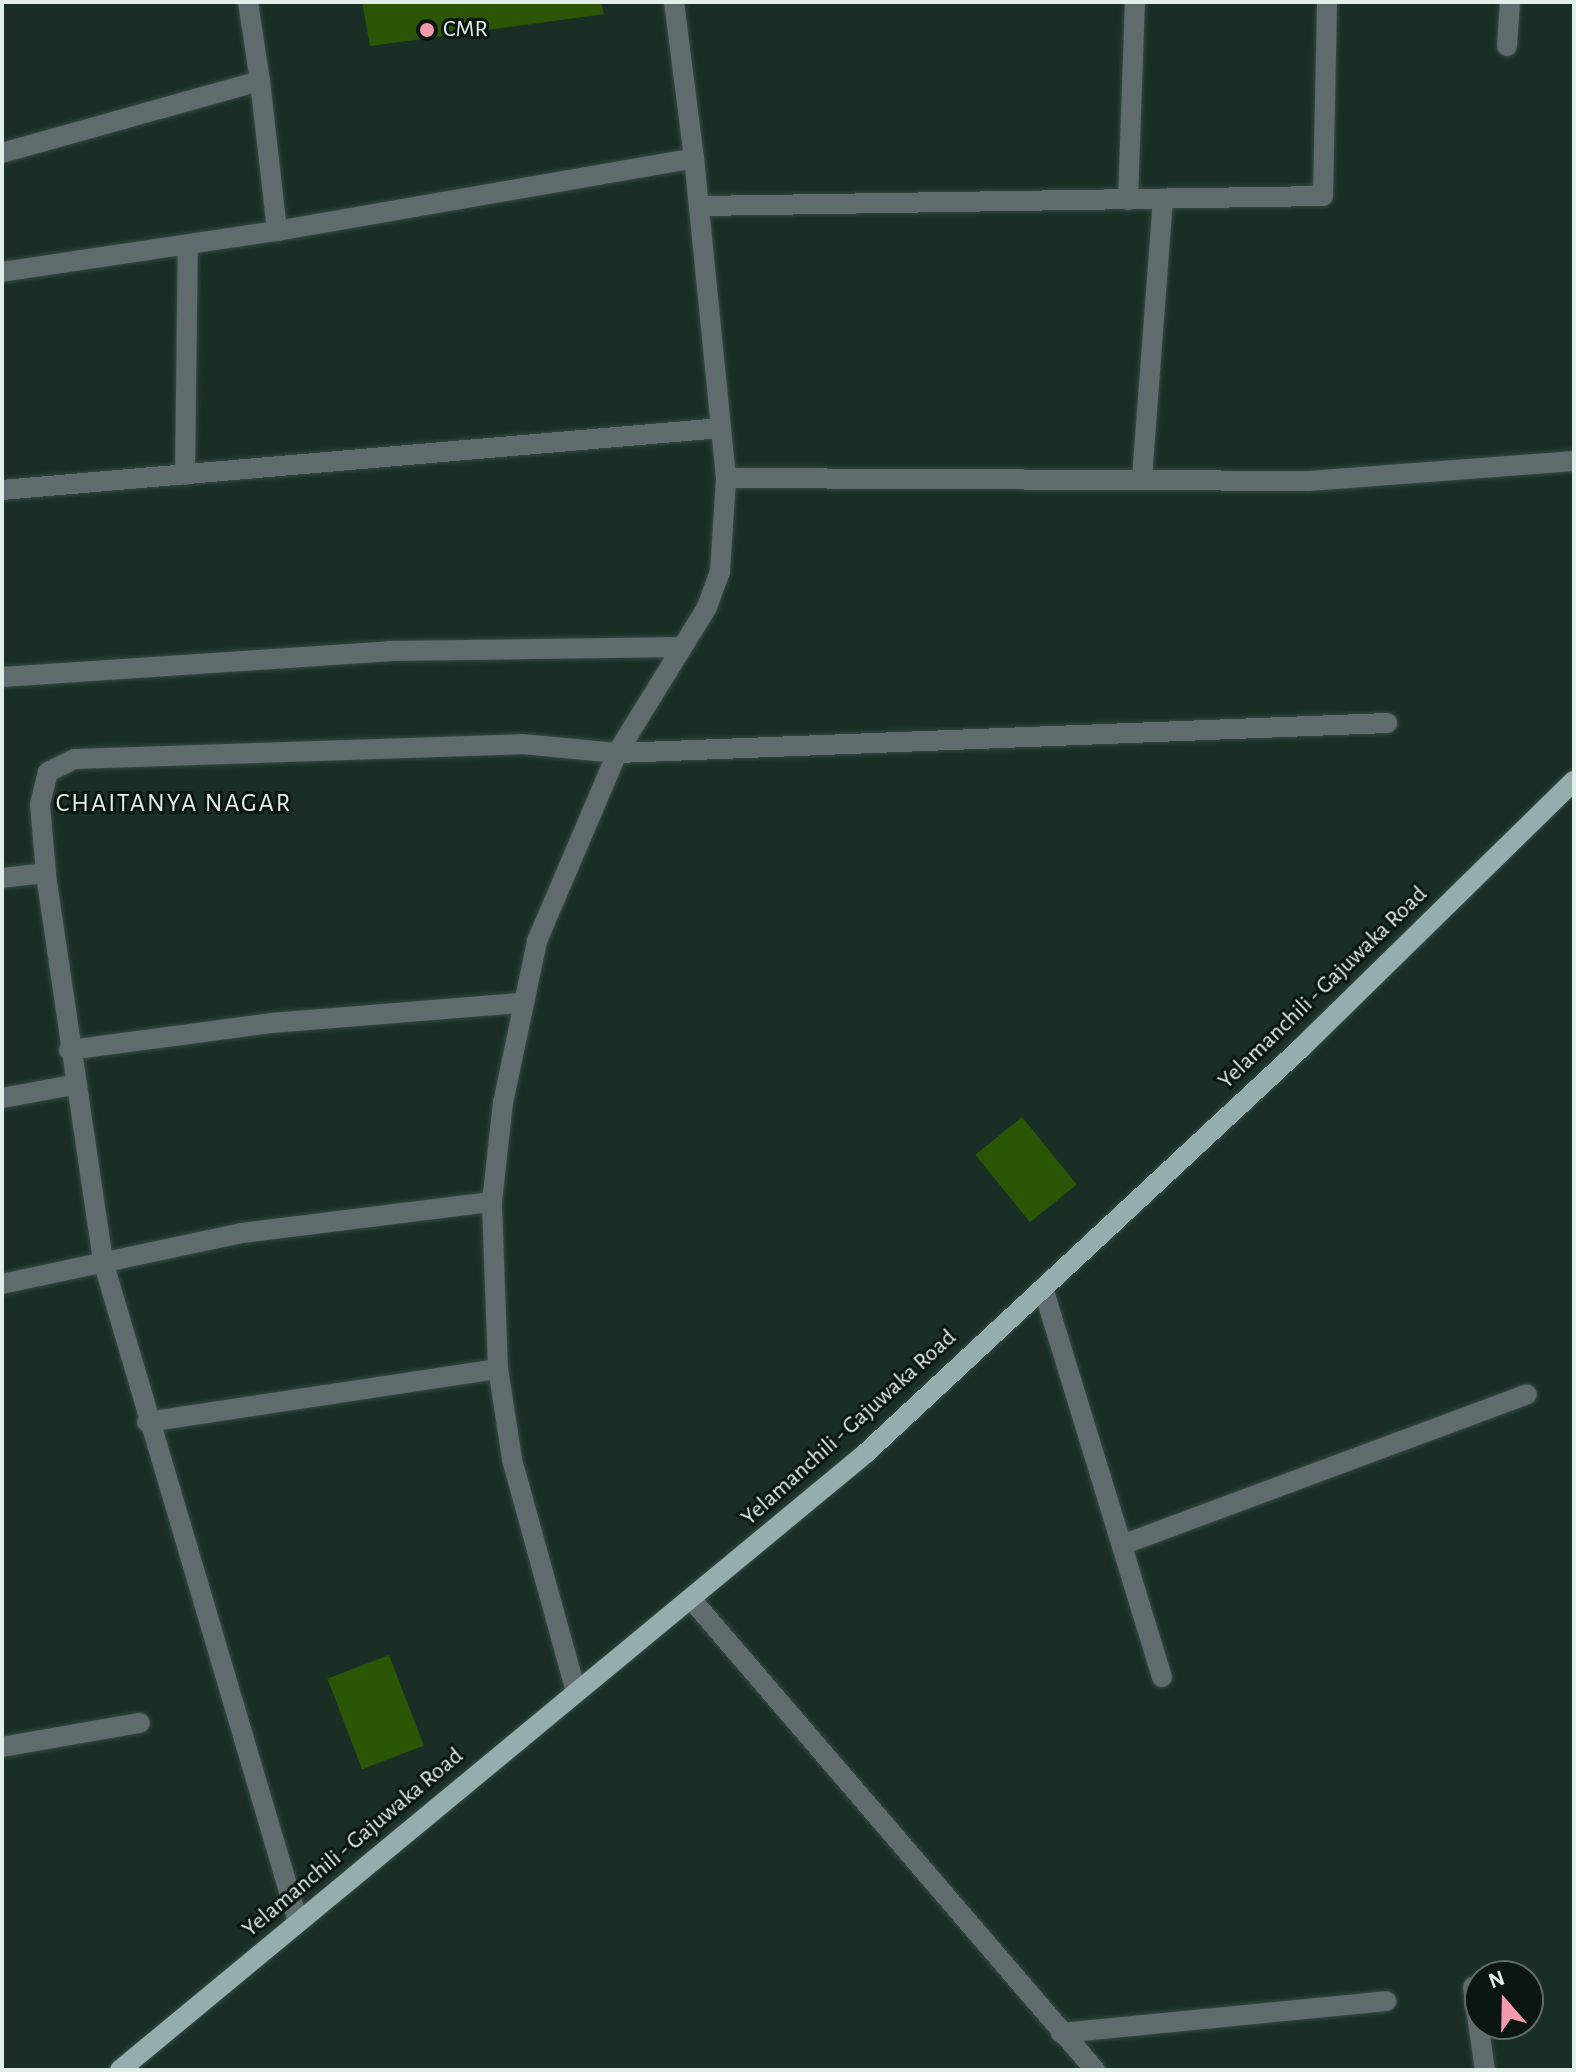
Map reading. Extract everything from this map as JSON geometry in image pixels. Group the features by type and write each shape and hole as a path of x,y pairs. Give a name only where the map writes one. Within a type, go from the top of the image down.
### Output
{"main road":[{"name":"Yelamanchili - Gajuwaka Road","path":"120,2070 866,1453 1574,781"}],"street":[{"path":"248,2 277,231"},
{"path":"576,1692 540,1575 498,1369 492,1202 522,1003 542,928 617,753 682,647 720,572 726,478 700,206 674,2"},
{"path":"1128,200 1135,2"},
{"path":"700,206 1323,196 1327,2"},
{"path":"1507,46 1510,2"},
{"path":"2,153 260,81"},
{"path":"2,272 277,231 694,158"},
{"path":"1142,478 1163,199"},
{"path":"185,475 188,245"},
{"path":"2,490 721,428"},
{"path":"726,478 1432,478 1574,461"},
{"path":"2,677 389,651 682,647"},
{"path":"298,1922 147,1422 103,1261 73,1085 46,873 41,787 48,772 75,759 522,744 617,753 1387,723"},
{"path":"2,878 46,873"},
{"path":"69,1050 272,1023 522,1003"},
{"path":"2,1098 73,1085"},
{"path":"2,1284 242,1233 492,1202"},
{"path":"1043,1288 1162,1677"},
{"path":"147,1422 498,1369"},
{"path":"1122,1545 1527,1394"},
{"path":"692,1600 1095,2070"},
{"path":"2,1747 140,1723"},
{"path":"1061,2033 1386,2001"},
{"path":"1481,2040 1485,2070"}],"building":[{"name":"CMR","path":"362,2 601,2 604,14 370,46"},
{"path":"1022,1117 1077,1185 1030,1222 975,1155"},
{"path":"389,1655 424,1746 362,1769 327,1679"}],"place":[{"name":"CMR","path":"427,30"}],"district":[{"name":"CHAITANYA NAGAR","path":"174,804"}]}
